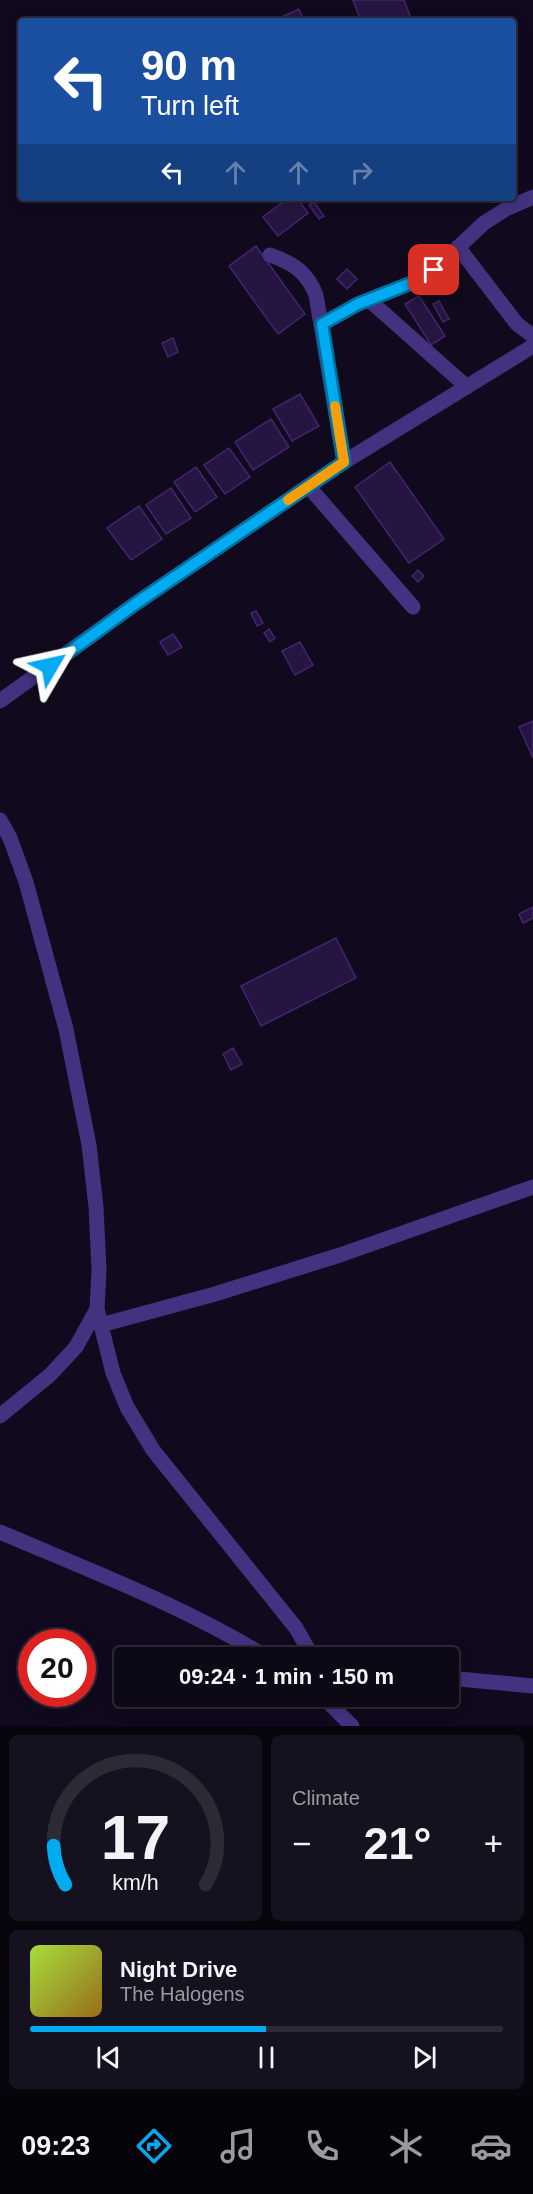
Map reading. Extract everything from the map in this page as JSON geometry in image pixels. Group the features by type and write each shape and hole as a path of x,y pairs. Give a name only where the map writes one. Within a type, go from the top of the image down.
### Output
{"street":[{"path":"322,324 369,300 414,282 434,270 484,223 506,209 533,197"},
{"path":"458,247 518,324 533,336"},
{"path":"270,255 291,262 312,283 322,324 344,462"},
{"path":"369,300 467,387"},
{"path":"0,701 135,604 344,462 533,346"},
{"path":"309,487 413,607"},
{"path":"0,820 14,849 35,914 66,1029 86,1134 96,1208 99,1270 97,1309 113,1372 128,1407 153,1450 296,1628 307,1647"},
{"path":"101,1325 215,1294 340,1256 533,1187"},
{"path":"0,1416 56,1368 76,1347 97,1309"},
{"path":"0,1532 148,1595 251,1647"},
{"path":"459,1679 533,1686"},
{"path":"333,1707 347,1721"},
{"path":"340,1707 347,1721"}],"building":[{"path":"353,0 404,0 411,18 360,18"},
{"path":"299,9 303,18 280,18"},
{"path":"284,201 299,201 308,213 278,236 263,217"},
{"path":"314,202 324,216 319,219 309,205"},
{"path":"256,246 305,314 278,334 229,266"},
{"path":"347,269 357,279 347,289 337,279"},
{"path":"419,296 445,336 431,345 405,304"},
{"path":"439,301 449,319 443,322 433,304"},
{"path":"173,338 178,352 168,357 162,343"},
{"path":"300,394 319,426 292,441 273,409"},
{"path":"271,419 289,447 253,470 235,442"},
{"path":"229,448 250,477 225,494 204,465"},
{"path":"390,462 444,539 409,563 355,487"},
{"path":"196,467 217,497 195,512 174,482"},
{"path":"171,488 191,518 166,534 146,505"},
{"path":"139,506 162,539 131,560 107,528"},
{"path":"418,570 424,576 418,582 412,576"},
{"path":"256,611 263,623 257,626 251,613"},
{"path":"269,629 275,638 270,642 264,633"},
{"path":"173,634 182,647 168,655 160,642"},
{"path":"300,642 313,665 295,675 282,651"},
{"path":"533,721 533,758 519,727"},
{"path":"533,907 533,918 523,923 519,914"},
{"path":"336,938 356,978 261,1026 241,986"},
{"path":"233,1048 242,1064 231,1070 223,1054"}],"slow traffic":[{"path":"288,500 344,462 335,406"}],"route":[{"path":"50,666 135,604 344,462 322,324 358,304 414,282 434,270"}]}
